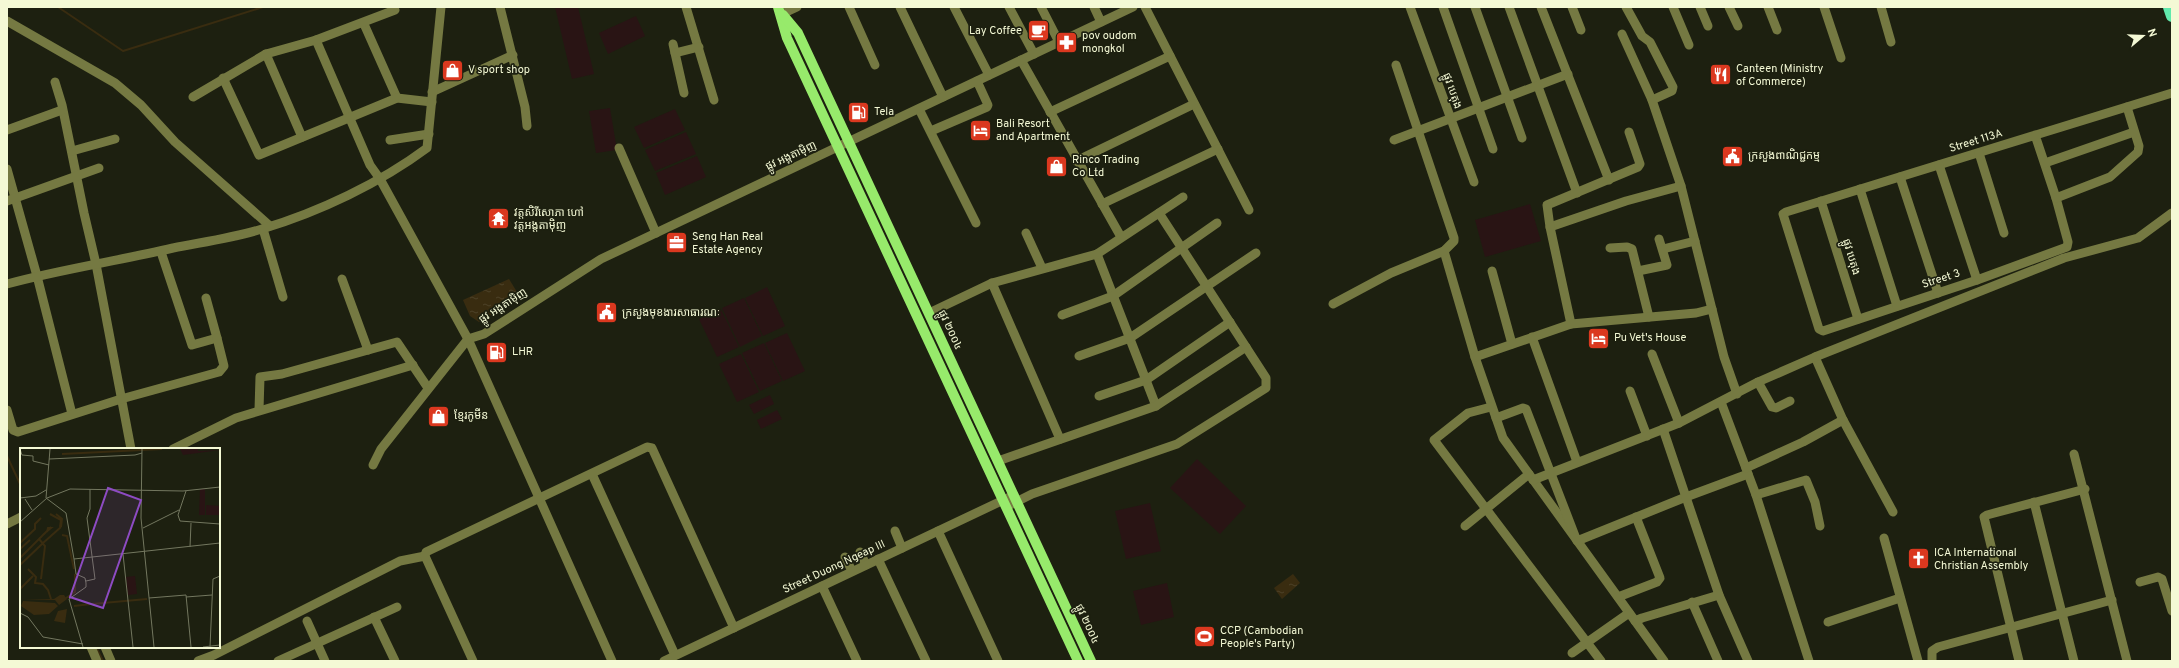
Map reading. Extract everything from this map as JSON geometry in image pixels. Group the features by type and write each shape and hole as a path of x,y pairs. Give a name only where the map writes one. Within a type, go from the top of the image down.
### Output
{"highway":[{"path":"2169,7 2172,16"}],"main road":[{"name":"ផ្លូវ ២០០៤","path":"780,10 798,33 1091,661"},
{"path":"780,10 787,38 1078,661"}],"street":[{"path":"7,284 37,276 161,252 266,227 324,205 380,179 406,164 427,148 441,7"},
{"path":"500,7 504,31 513,55 525,107 527,126"},
{"path":"686,7 714,100"},
{"path":"780,10 797,7"},
{"path":"848,7 874,65"},
{"path":"900,7 943,97"},
{"path":"954,7 989,75"},
{"path":"1009,7 1034,54"},
{"path":"1041,7 1059,42"},
{"path":"1094,7 1101,22"},
{"name":"ផ្លូវ អង្តតាម៉ិញ","path":"468,340 484,334 601,260 1133,7"},
{"path":"1145,7 1249,210"},
{"name":"ផ្លូវ បេតុង","path":"1410,7 1474,182"},
{"name":"ផ្លូវ បេតុង","path":"1443,7 1493,149"},
{"path":"1475,7 1522,138"},
{"path":"1509,7 1577,193"},
{"path":"1541,7 1609,180"},
{"path":"1572,7 1581,30"},
{"path":"1626,7 1642,36 1650,42 1673,86 1672,91 1652,100"},
{"path":"1673,7 1689,45"},
{"path":"1700,7 1708,26"},
{"path":"1730,7 1738,26"},
{"path":"1768,7 1777,30"},
{"path":"1824,7 1840,58"},
{"path":"1881,7 1891,42"},
{"path":"192,97 266,54 316,40 364,24 395,10"},
{"path":"7,21 114,83 141,105 175,142 266,227 282,297"},
{"path":"364,24 397,98"},
{"path":"1622,34 1652,100 1681,186 1730,378 1737,394"},
{"path":"316,40 370,165 380,179 468,340 612,661"},
{"path":"684,93 674,48 698,47"},
{"path":"266,54 302,137"},
{"path":"432,92 513,55"},
{"path":"1050,112 1170,56"},
{"path":"1021,60 1076,161 1121,237"},
{"path":"1333,304 1391,273 1444,251 1454,241 1396,65"},
{"path":"1394,140 1568,74"},
{"path":"223,78 259,155 397,98 432,102"},
{"path":"931,131 987,107 988,105 977,81"},
{"path":"55,82 62,105 96,264 121,399 132,448"},
{"name":"Street 113A","path":"1821,331 1783,218 1783,214 2172,93"},
{"path":"1076,161 1194,104"},
{"path":"2035,135 2056,198 2116,173 2138,152 2139,146 2127,107"},
{"path":"919,109 976,223"},
{"path":"7,130 62,110"},
{"path":"1571,324 1550,227 1547,205 1639,166 1629,132"},
{"path":"2044,163 2134,132"},
{"path":"390,140 429,134"},
{"path":"72,151 115,139"},
{"path":"619,148 656,233"},
{"path":"1102,204 1218,149"},
{"path":"1979,153 2004,233"},
{"path":"1939,165 1977,280"},
{"path":"11,199 99,168"},
{"path":"7,169 11,199 37,276 72,414"},
{"path":"1900,177 1938,293"},
{"path":"1550,227 1626,201 1681,186"},
{"path":"1860,189 1897,306"},
{"path":"929,313 992,283 1042,268 1075,262 1097,254 1183,197"},
{"name":"Street 3","path":"1821,331 1977,280 2067,247 2068,242 2056,198"},
{"name":"ផ្លូវ បេតុង","path":"1821,201 1858,319"},
{"name":"Street Duong Ngeap III","path":"664,661 938,531 1015,498 1032,494 1177,444 1264,390 1267,385 1266,378 1159,213"},
{"path":"1465,526 1531,477 1552,473 1647,436 1678,423 1758,382 1815,357 2064,258 2138,238 2172,213"},
{"path":"1062,315 1114,296 1217,223"},
{"path":"1026,233 1042,268"},
{"path":"1638,271 1667,264 1659,239"},
{"path":"1663,249 1695,241"},
{"path":"1610,248 1627,247 1632,249 1649,318"},
{"path":"1444,251 1475,357 1491,407 1503,438 1664,661"},
{"path":"161,252 191,344 194,345 217,338"},
{"path":"1079,356 1130,338 1206,285 1256,253"},
{"path":"1097,254 1156,406"},
{"path":"1492,271 1512,344"},
{"path":"342,280 368,350"},
{"path":"992,283 1060,439"},
{"path":"7,410 15,432 222,370 224,366 206,298"},
{"path":"1475,357 1571,324 1649,318 1712,309"},
{"path":"1099,396 1146,380 1230,322"},
{"path":"1532,337 1577,462"},
{"path":"373,465 381,449 428,388 468,340"},
{"path":"259,410 260,377 282,374 397,342 428,388"},
{"path":"998,461 1156,406 1246,347"},
{"path":"1652,354 1678,423"},
{"path":"1815,357 1844,420 1893,512"},
{"path":"175,448 236,418 413,365"},
{"path":"1758,382 1772,407 1776,408 1790,402"},
{"path":"1630,391 1647,436"},
{"path":"1721,402 1756,495 1809,661"},
{"path":"1491,407 1468,413 1434,440 1601,661"},
{"path":"1496,418 1525,408 1578,541"},
{"path":"1578,541 1747,471 1844,420"},
{"path":"1663,429 1719,595 1748,661"},
{"path":"220,647 400,561 425,556 429,549 647,447 652,448 734,628"},
{"path":"2074,454 2085,489 2127,661"},
{"path":"592,474 675,655"},
{"path":"1756,495 1806,480 1815,502 1820,526"},
{"path":"2019,661 1984,517 1987,514 2085,489"},
{"path":"2034,502 2074,661"},
{"path":"1618,597 1657,582 1660,578 1636,517"},
{"path":"7,524 20,518"},
{"path":"938,531 998,661"},
{"path":"895,532 902,548"},
{"path":"1884,538 1918,661"},
{"path":"860,552 866,565"},
{"path":"425,556 473,661"},
{"path":"845,557 852,572"},
{"path":"878,559 926,661"},
{"path":"2140,582 2158,577 2162,578 2170,591 2172,611"},
{"path":"822,586 857,661"},
{"path":"1635,621 1692,602 1719,595"},
{"path":"1828,622 1900,598"},
{"path":"1932,661 1932,651 1938,647 2112,600"},
{"path":"1692,602 1718,661"},
{"path":"278,661 397,607"},
{"path":"1572,653 1629,612"},
{"path":"374,617 395,661"},
{"path":"307,621 325,661"},
{"path":"91,648 97,661"},
{"path":"105,648 111,661"},
{"path":"198,661 212,651"}],"shaded area":[{"path":"555,7 578,7 594,74 572,79"},
{"path":"636,16 645,36 608,54 599,33"},
{"path":"610,108 617,150 596,153 589,111"},
{"path":"675,109 685,130 644,148 634,127"},
{"path":"686,132 696,154 655,171 645,150"},
{"path":"697,156 706,177 665,195 656,173"},
{"path":"1530,204 1541,241 1485,257 1475,220"},
{"path":"767,287 785,326 763,336 745,298"},
{"path":"744,298 762,336 740,347 722,308"},
{"path":"721,309 739,347 717,357 699,319"},
{"path":"787,333 805,371 783,381 765,343"},
{"path":"764,343 782,381 760,391 742,353"},
{"path":"741,354 759,392 737,402 719,364"},
{"path":"770,395 774,404 754,414 749,405"},
{"path":"777,410 782,419 761,429 757,420"},
{"path":"1197,459 1246,506 1220,534 1170,488"},
{"path":"1150,503 1161,551 1126,559 1115,511"},
{"path":"1167,583 1174,617 1141,625 1133,591"}],"water":[{"path":"509,279 520,297 479,322 470,316 463,300"},
{"path":"1293,574 1300,583 1282,599 1274,588"}],"waterway":[{"path":"58,7 123,51 263,7"},
{"path":"7,456 20,484"},
{"path":"96,648 103,661"}],"place":[{"name":"Lay Coffee","path":"1038,31"},
{"name":"pov oudom mongkol","path":"1067,42"},
{"name":"V sport shop","path":"452,70"},
{"name":"Canteen (Ministry of Commerce)","path":"1721,75"},
{"name":"Tela","path":"858,112"},
{"name":"Bali Resort and Apartment","path":"981,130"},
{"name":"ក្រសួងពាណិជ្ជកម្ម","path":"1732,156"},
{"name":"Rinco Trading Co Ltd","path":"1057,166"},
{"name":"វត្តសិរីសោភា ហៅ វត្តអង្តតាម៉ិញ","path":"498,219"},
{"name":"Seng Han Real Estate Agency","path":"676,243"},
{"name":"ក្រសួងមុខងារសាធារណៈ","path":"607,313"},
{"name":"Pu Vet's House","path":"1598,338"},
{"name":"LHR","path":"497,352"},
{"name":"ខ្មែរកូមីន","path":"438,416"},
{"name":"ICA International Christian Assembly","path":"1919,559"},
{"name":"CCP (Cambodian People's Party)","path":"1204,637"}]}
